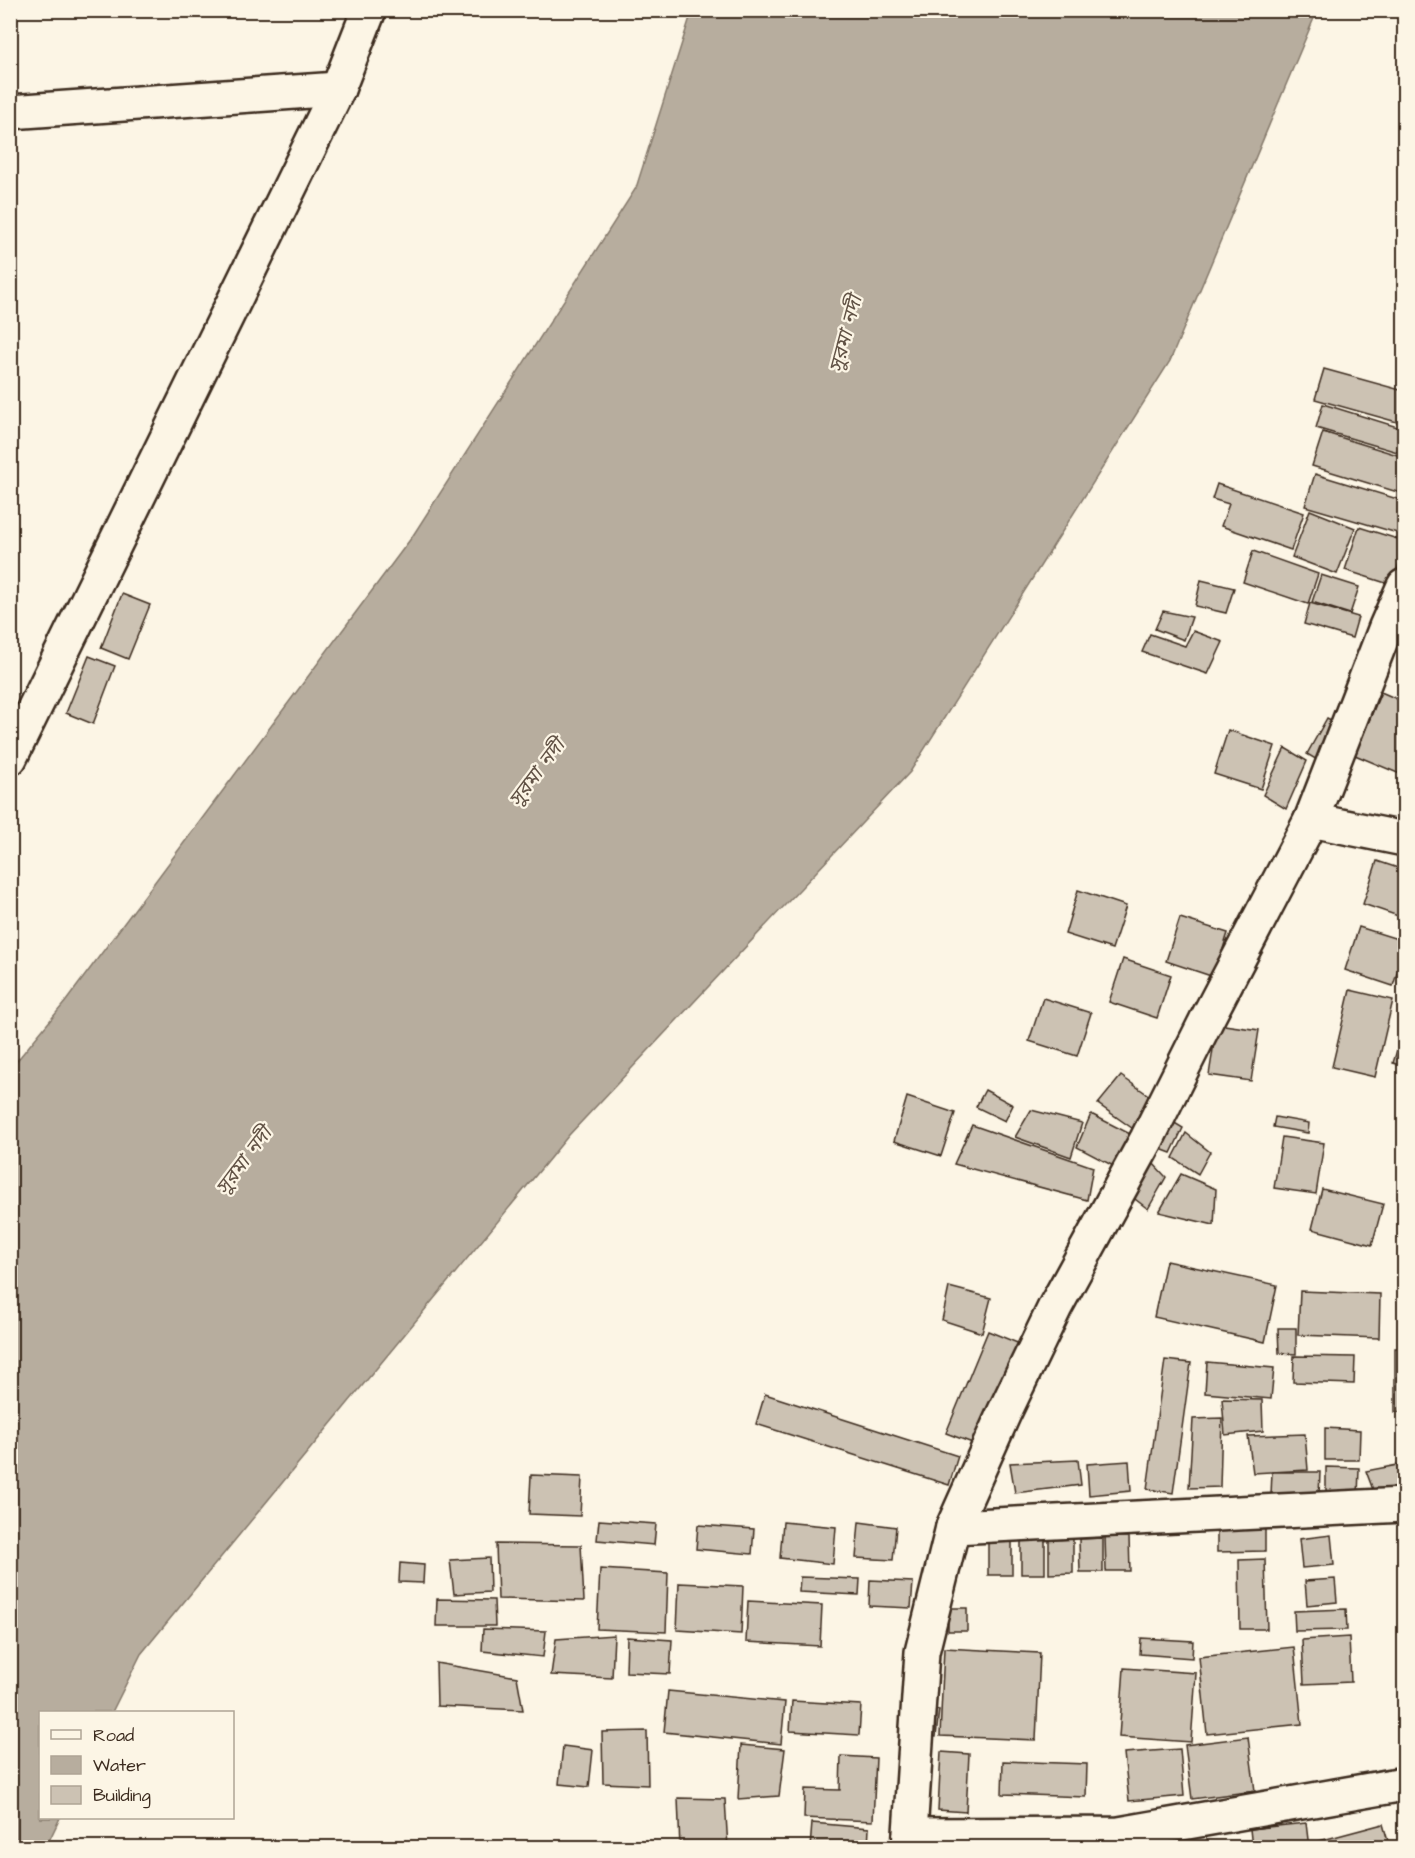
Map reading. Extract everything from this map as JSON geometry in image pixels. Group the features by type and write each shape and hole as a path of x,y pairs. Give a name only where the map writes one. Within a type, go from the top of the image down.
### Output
{"street":[{"path":"10,758 338,89 369,10"},
{"path":"10,112 338,89"},
{"path":"1404,586 1311,819 1147,1139 1055,1307 953,1527 922,1652 909,1841 1119,1834 1404,1784"},
{"path":"1311,819 1404,839"},
{"path":"953,1527 1404,1505"}],"water":[{"name":"সুরমা নদী","path":"692,11 1317,11 1170,361 910,772 569,1135 141,1654 112,1711 39,1711 39,1819 60,1819 46,1847 11,1847 11,1068 66,1001 412,537 636,188"}],"building":[{"path":"1324,369 1404,391 1404,424 1315,399"},
{"path":"1323,404 1404,429 1404,454 1316,428"},
{"path":"1323,432 1404,457 1404,494 1312,466"},
{"path":"1315,474 1404,501 1404,535 1305,506"},
{"path":"1217,484 1304,513 1291,550 1221,526 1229,504 1212,499"},
{"path":"1310,510 1355,528 1337,574 1292,557"},
{"path":"1359,527 1404,541 1404,548 1392,585 1345,570"},
{"path":"1253,551 1318,574 1308,604 1243,582"},
{"path":"1321,575 1359,587 1350,614 1312,602"},
{"path":"1201,580 1234,588 1226,613 1195,606"},
{"path":"122,594 150,605 128,659 101,648"},
{"path":"1310,603 1358,617 1352,638 1304,624"},
{"path":"1163,611 1192,617 1184,640 1155,629"},
{"path":"1193,631 1223,642 1208,674 1142,652 1150,634 1185,646"},
{"path":"89,656 115,666 93,724 66,713"},
{"path":"1381,692 1404,702 1404,763 1400,774 1355,755"},
{"path":"1327,718 1344,727 1324,764 1307,754"},
{"path":"1228,730 1275,746 1261,789 1214,774"},
{"path":"1285,748 1307,761 1286,809 1263,795"},
{"path":"1377,861 1404,870 1404,918 1363,904"},
{"path":"1078,890 1126,906 1112,949 1065,934"},
{"path":"1180,918 1228,933 1214,977 1166,961"},
{"path":"1359,927 1404,941 1404,951 1393,986 1345,970"},
{"path":"1123,959 1171,975 1157,1018 1109,1002"},
{"path":"1350,990 1393,1000 1375,1077 1332,1067"},
{"path":"1043,998 1091,1013 1077,1056 1029,1041"},
{"path":"1217,1024 1259,1030 1251,1081 1209,1075"},
{"path":"1404,1028 1404,1066 1393,1063"},
{"path":"1121,1076 1157,1101 1139,1133 1098,1104"},
{"path":"985,1090 1013,1105 1005,1121 976,1107"},
{"path":"907,1097 955,1113 941,1156 894,1141"},
{"path":"1031,1110 1082,1123 1071,1157 1015,1137"},
{"path":"1091,1114 1140,1139 1121,1170 1077,1147"},
{"path":"1275,1117 1309,1123 1308,1133 1273,1127"},
{"path":"1168,1119 1183,1128 1171,1153 1155,1147"},
{"path":"972,1125 1093,1167 1087,1200 954,1164"},
{"path":"1186,1133 1210,1152 1198,1174 1173,1158"},
{"path":"1282,1137 1324,1143 1316,1194 1274,1188"},
{"path":"1152,1162 1166,1177 1148,1209 1131,1196"},
{"path":"1181,1174 1216,1189 1214,1225 1159,1212"},
{"path":"1322,1189 1383,1204 1372,1245 1312,1229"},
{"path":"1166,1261 1277,1285 1265,1342 1154,1317"},
{"path":"949,1287 991,1298 982,1333 942,1320"},
{"path":"1300,1291 1380,1294 1379,1338 1298,1335"},
{"path":"1278,1328 1296,1328 1296,1354 1279,1353"},
{"path":"988,1331 1025,1346 983,1447 946,1433"},
{"path":"1395,1348 1404,1348 1404,1412 1395,1412"},
{"path":"1294,1356 1355,1357 1354,1384 1293,1382"},
{"path":"1165,1360 1191,1363 1173,1493 1147,1489"},
{"path":"1207,1362 1274,1368 1271,1399 1205,1393"},
{"path":"765,1394 958,1456 949,1485 756,1424"},
{"path":"1222,1399 1262,1400 1263,1431 1225,1435"},
{"path":"1222,1418 1220,1487 1189,1488 1193,1419"},
{"path":"1325,1428 1360,1430 1359,1460 1325,1460"},
{"path":"1305,1434 1308,1470 1253,1473 1248,1436"},
{"path":"1078,1460 1081,1485 1015,1493 1010,1463"},
{"path":"1129,1461 1131,1491 1089,1495 1087,1464"},
{"path":"1403,1464 1404,1498 1378,1503 1366,1471"},
{"path":"1326,1467 1359,1468 1358,1497 1326,1496"},
{"path":"1272,1472 1320,1472 1319,1495 1271,1495"},
{"path":"531,1475 582,1477 580,1516 529,1514"},
{"path":"599,1520 656,1524 654,1545 597,1540"},
{"path":"783,1522 836,1527 833,1564 780,1558"},
{"path":"859,1522 896,1527 893,1560 856,1558"},
{"path":"698,1525 754,1529 752,1554 696,1549"},
{"path":"1265,1529 1265,1551 1217,1552 1217,1530"},
{"path":"1331,1535 1334,1565 1302,1568 1299,1539"},
{"path":"1105,1537 1129,1537 1130,1571 1106,1571"},
{"path":"1103,1538 1103,1572 1080,1572 1079,1539"},
{"path":"1073,1539 1073,1573 1049,1574 1049,1540"},
{"path":"1021,1540 1045,1540 1045,1574 1021,1574"},
{"path":"988,1542 1012,1542 1012,1575 988,1575"},
{"path":"496,1544 581,1545 584,1601 498,1599"},
{"path":"489,1558 490,1592 454,1594 450,1560"},
{"path":"1265,1559 1267,1629 1240,1629 1239,1560"},
{"path":"400,1563 424,1565 423,1583 399,1582"},
{"path":"600,1569 668,1573 666,1632 597,1629"},
{"path":"800,1577 860,1579 859,1595 799,1592"},
{"path":"1335,1579 1337,1602 1307,1605 1305,1581"},
{"path":"870,1580 913,1582 911,1608 869,1606"},
{"path":"679,1583 743,1586 741,1634 677,1630"},
{"path":"437,1599 494,1600 495,1626 436,1626"},
{"path":"748,1601 822,1605 820,1646 746,1642"},
{"path":"948,1608 967,1608 967,1631 948,1631"},
{"path":"1346,1609 1347,1630 1295,1631 1294,1611"},
{"path":"483,1629 546,1631 543,1657 482,1651"},
{"path":"614,1635 612,1678 551,1675 556,1639"},
{"path":"627,1637 672,1640 670,1674 626,1672"},
{"path":"1349,1637 1351,1682 1304,1684 1302,1640"},
{"path":"1141,1638 1193,1641 1192,1658 1140,1654"},
{"path":"1294,1647 1302,1724 1207,1734 1199,1657"},
{"path":"944,1648 1040,1653 1036,1740 940,1736"},
{"path":"436,1663 517,1677 523,1710 437,1706"},
{"path":"1124,1668 1196,1673 1191,1742 1119,1737"},
{"path":"668,1691 785,1702 781,1744 664,1732"},
{"path":"792,1701 861,1705 859,1735 790,1731"},
{"path":"929,1709 939,1710 936,1737 926,1736"},
{"path":"647,1731 648,1785 603,1783 602,1732"},
{"path":"1248,1737 1255,1791 1192,1799 1185,1745"},
{"path":"741,1745 785,1749 779,1796 738,1799"},
{"path":"563,1746 593,1750 589,1787 559,1784"},
{"path":"1180,1749 1184,1796 1129,1801 1124,1753"},
{"path":"941,1752 969,1754 966,1812 938,1810"},
{"path":"841,1756 876,1758 873,1821 804,1818 805,1789 840,1790"},
{"path":"1003,1761 1087,1764 1086,1797 1002,1794"},
{"path":"678,1798 725,1799 728,1848 680,1848"},
{"path":"812,1823 869,1828 868,1848 810,1848"},
{"path":"1306,1823 1309,1848 1252,1848 1250,1829"},
{"path":"1383,1824 1390,1848 1321,1848 1319,1841"}]}
